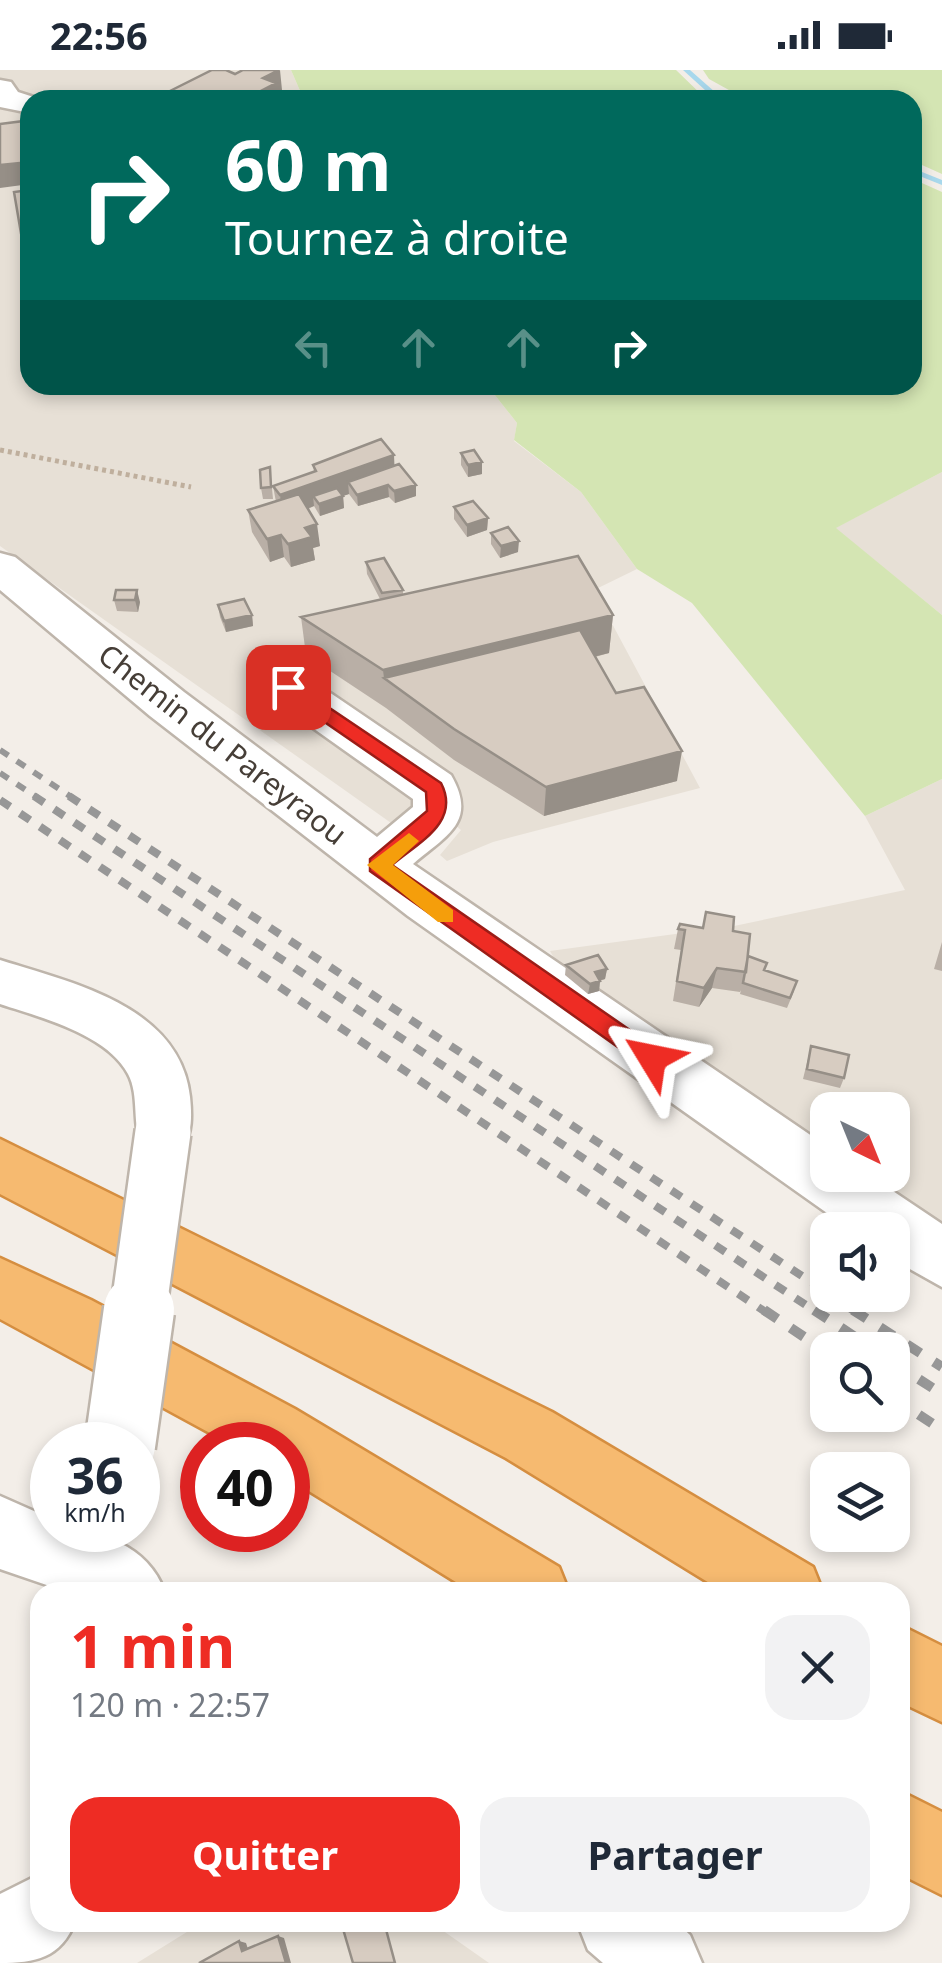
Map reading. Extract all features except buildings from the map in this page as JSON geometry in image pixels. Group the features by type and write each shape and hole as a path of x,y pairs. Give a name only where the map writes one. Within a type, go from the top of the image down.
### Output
{"highway":[{"path":"0,1165 530,1435 772,1582"},
{"path":"0,1287 113,1342 426,1522 519,1582"},
{"path":"910,1667 942,1686"},
{"path":"910,1836 942,1857"}],"street":[{"path":"0,89 7,99 20,102"},
{"name":"Chemin du Pareyraou","path":"0,567 167,704 378,865 942,1259"},
{"path":"306,685 434,788 439,801 437,815 378,865"},
{"path":"0,982 72,1006 122,1031 158,1073 164,1132 123,1422"},
{"path":"0,1530 8,1538 113,1564"},
{"path":"0,1942 30,1920"},
{"path":"627,1932 662,1963"}],"path":[{"path":"0,450 191,487"}],"shaded area":[{"path":"0,70 291,70 300,90 20,90 20,395 495,395 517,423 514,441 581,492 637,569 594,590 700,788 493,842 447,861 440,855 461,830 454,824 401,830 0,546"},
{"path":"942,472 942,615 835,528"},
{"path":"942,779 942,1241 910,1219 910,1212 901,1212 872,1192 910,1192 910,1092 810,1092 810,1149 562,972 550,951 734,926 905,890 865,816"},
{"path":"187,1932 445,1932 489,1963 137,1963"}],"green space":[{"path":"291,70 676,70 697,90 300,90"},
{"path":"703,70 942,70 942,174 922,165 922,90 729,90 709,79"},
{"path":"922,183 942,192 942,472 836,528 942,615 942,779 865,816 692,603 637,569 581,492 514,440 517,423 495,395 922,395"}],"waterway":[{"path":"686,70 709,90"},
{"path":"922,174 942,183"}],"railway":[{"path":"0,750 73,798"},
{"path":"0,773 38,798"},
{"path":"34,796 818,1313"},
{"path":"69,796 810,1281"},
{"path":"0,800 767,1313"},
{"path":"764,1310 810,1341"},
{"path":"817,1312 848,1332"},
{"path":"856,1312 942,1367"},
{"path":"910,1374 942,1394"},
{"path":"910,1409 942,1430"}],"slow traffic":[{"path":"409,841 378,865 445,916"}],"route":[{"path":"288,687 434,788 439,801 437,815 378,865 652,1058"}]}
